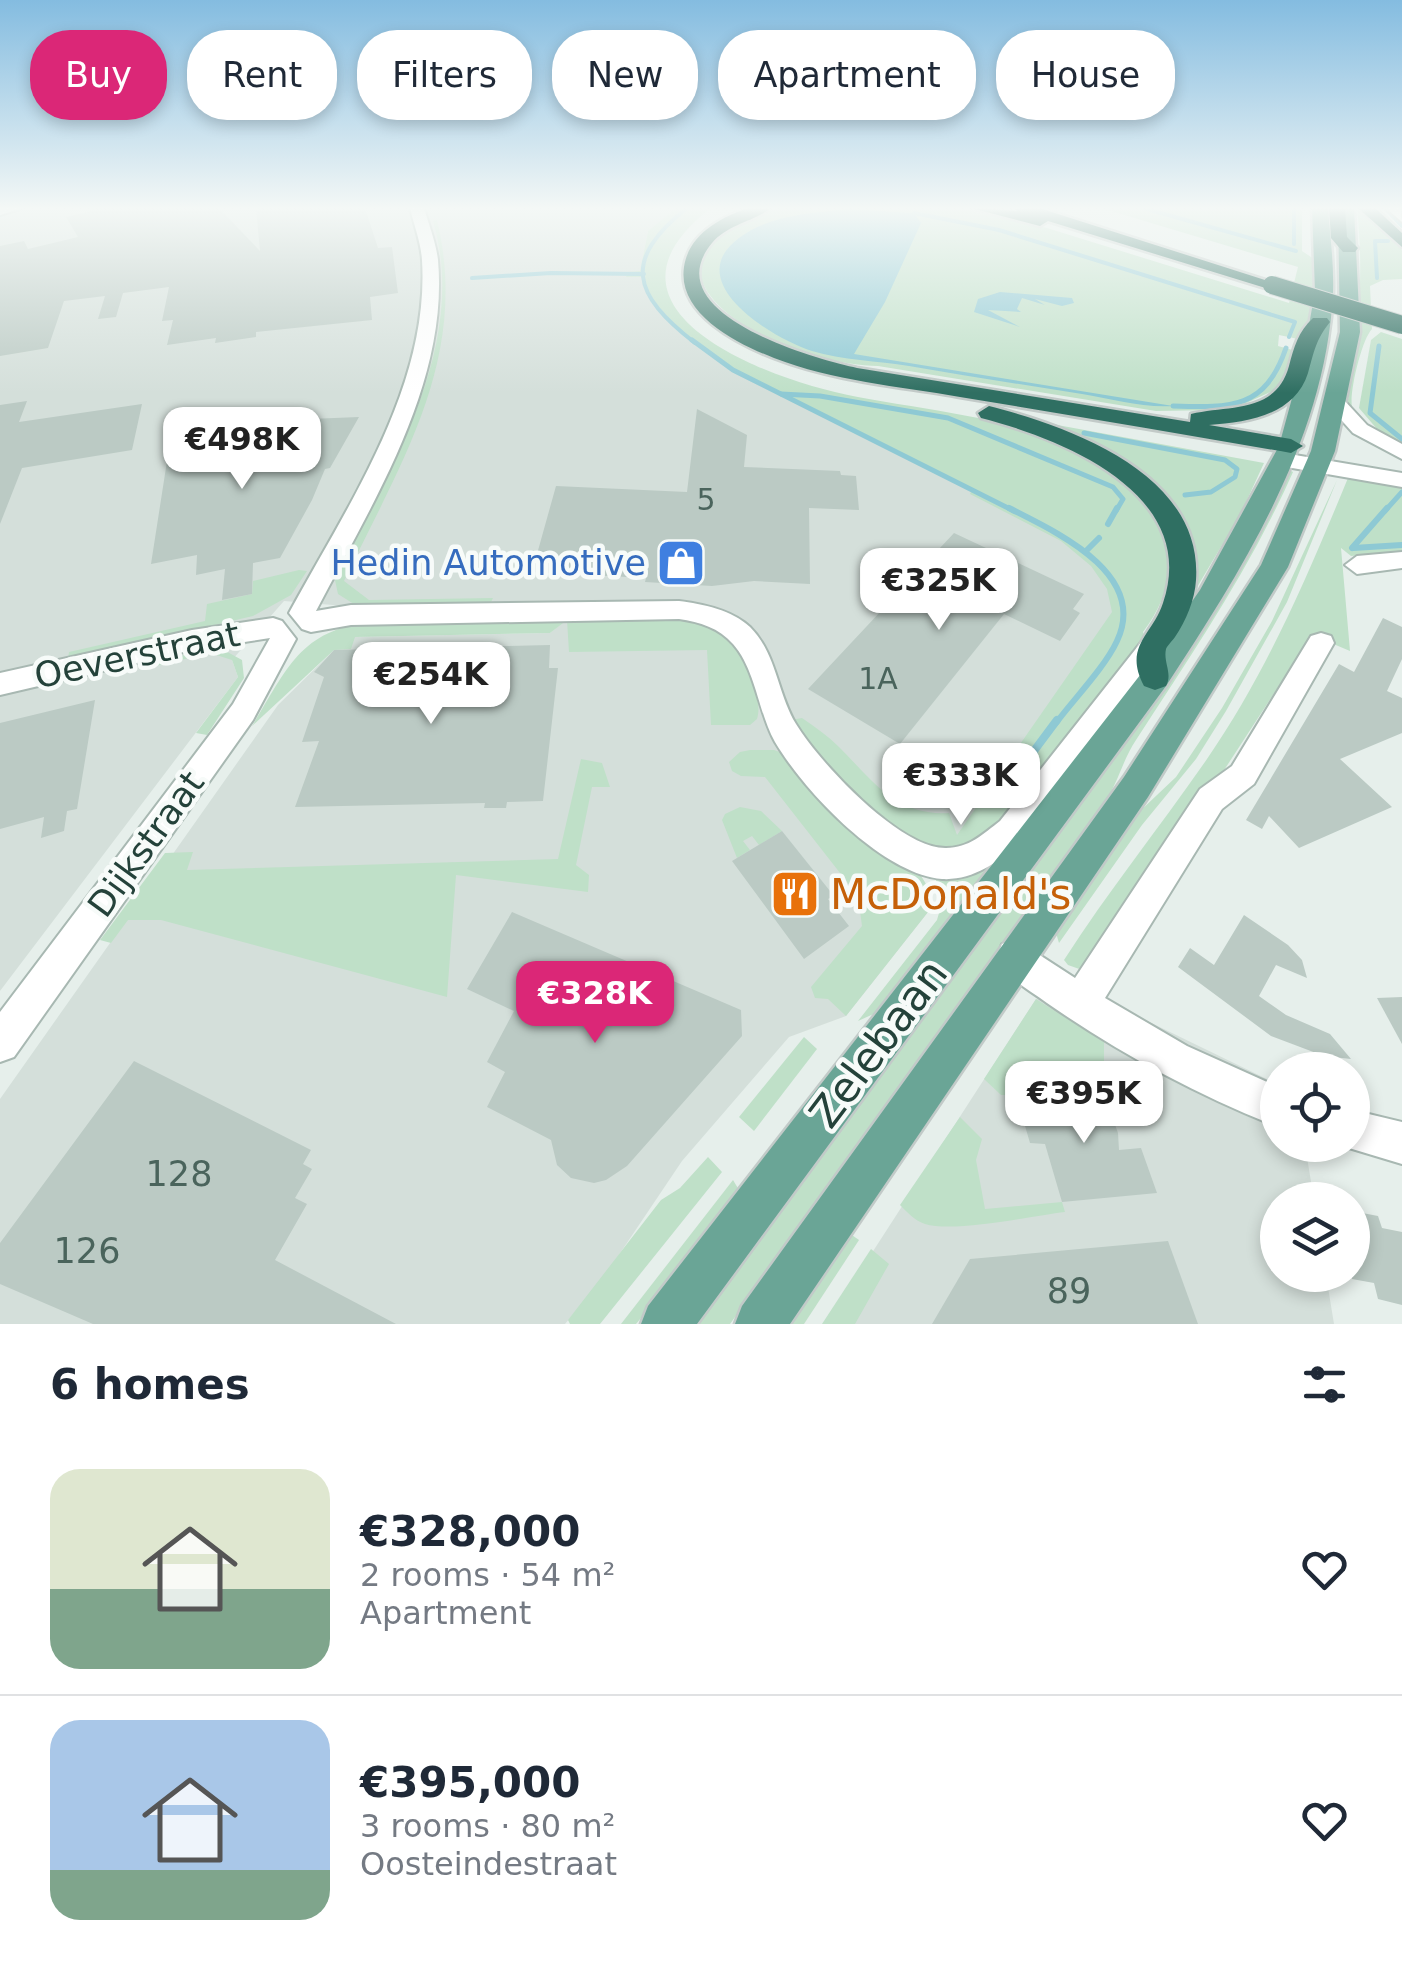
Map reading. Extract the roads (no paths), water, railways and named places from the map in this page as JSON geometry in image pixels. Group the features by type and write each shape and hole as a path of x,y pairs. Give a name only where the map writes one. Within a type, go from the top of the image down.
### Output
{"highway":[{"path":"674,270 685,304 717,333 802,377 1010,418 1066,438 1113,463 1156,504 1182,554 1184,572 1178,602 1154,663"},
{"path":"692,270 700,299 725,324 760,345 849,372 1287,453"},
{"path":"1245,270 1402,308"},
{"path":"1251,270 1402,325"},
{"path":"849,372 882,373 1146,416 1214,418 1268,406 1288,391 1297,376 1307,333 1320,322"},
{"path":"792,370 876,389 1287,453"}],"main road":[{"name":"Zelebaan","path":"666,1324 1154,663 1210,596 1287,453 1320,322 1323,270"},
{"name":"Zelebaan","path":"760,1324 1136,787 1274,567 1320,459 1336,403 1350,332 1349,270"}],"street":[{"name":"Dijkstraat","path":"0,1043 243,712 292,625 392,437 416,378 428,325 433,270"},
{"path":"1336,403 1360,429 1402,454"},
{"path":"1287,453 1402,480"},
{"path":"1320,459 1402,465"},
{"path":"1357,566 1402,560"},
{"name":"Oeverstraat","path":"0,684 192,640 351,614 679,610 700,613 716,618 744,637 783,730 884,842 924,860 954,863 983,855 1011,831 1154,663"},
{"path":"1079,1005 1212,799 1243,775 1320,643"},
{"path":"1016,957 1079,1005 1209,1082 1260,1100"},
{"path":"1370,1135 1402,1143"}],"water":[{"path":"721,270 900,270 854,354 1173,406 1139,404 812,351 756,322 725,290"},
{"path":"1000,292 1072,298 1074,303 1062,306 1035,299 1045,305 1022,298 1017,309 1021,312 988,310 1020,327 974,312 978,299"}],"waterway":[{"path":"643,270 643,274"},
{"path":"1127,270 1295,322 1289,337"},
{"path":"1377,270 1377,278"},
{"path":"472,278 551,273 643,274"},
{"path":"643,274 658,309 695,343"},
{"path":"692,340 733,370 1014,511"},
{"path":"1379,346 1370,413 1402,439"},
{"path":"1173,406 1244,401 1268,383 1286,348"},
{"path":"781,394 820,396 948,418 1113,487 1123,499 1116,511"},
{"path":"1084,433 1225,460 1237,469 1235,477 1211,492 1185,495"},
{"path":"1385,511 1402,492"},
{"path":"1009,508 1092,558 1109,575 1120,595 1123,617 1117,641 1056,723"},
{"path":"1108,524 1117,508"},
{"path":"1352,548 1387,508"},
{"path":"1086,551 1099,538"},
{"path":"1353,548 1402,545"},
{"path":"1010,783 1057,720"}],"place":[{"name":"Hedin Automotive","path":"681,563"},
{"name":"McDonald's","path":"795,894"}]}
